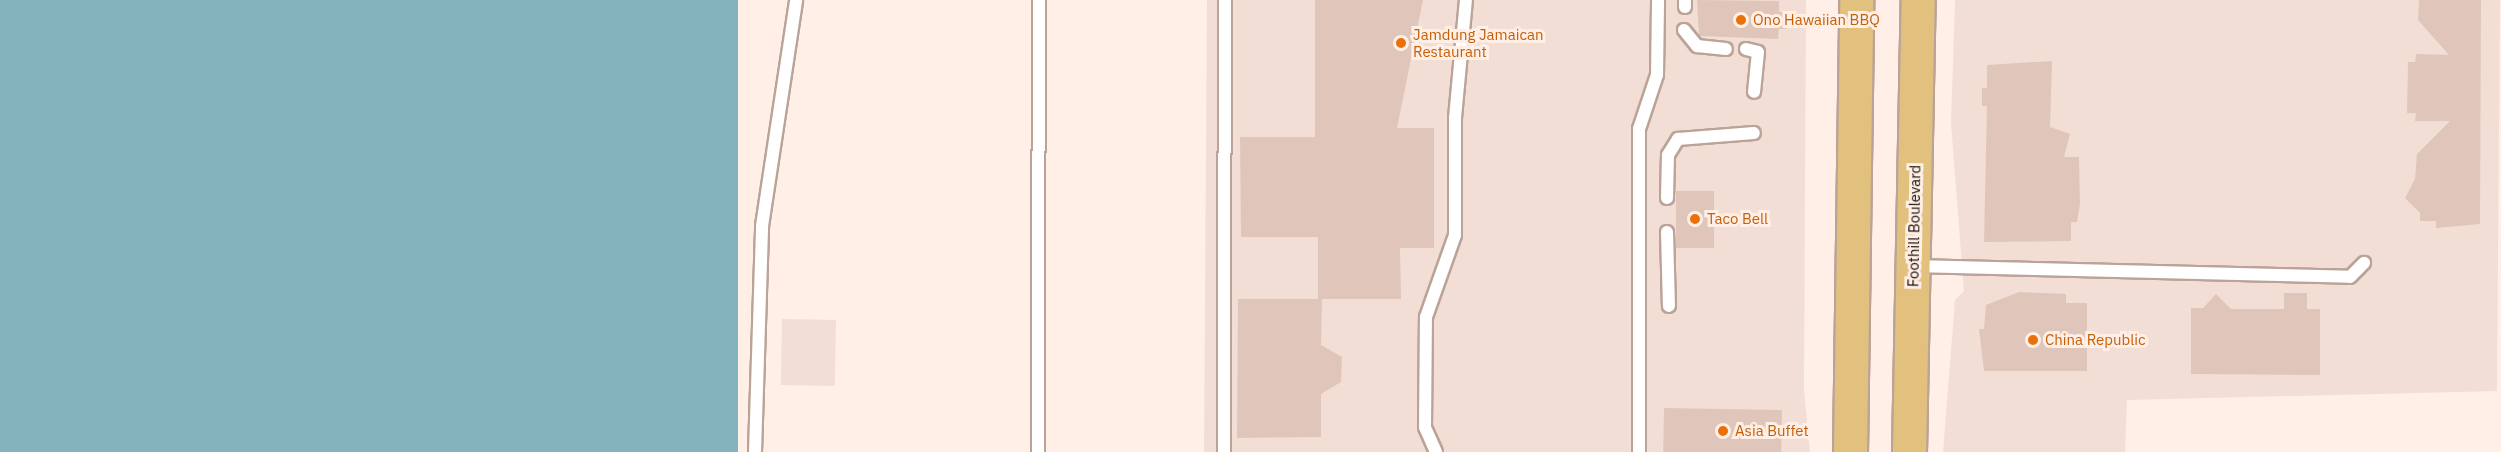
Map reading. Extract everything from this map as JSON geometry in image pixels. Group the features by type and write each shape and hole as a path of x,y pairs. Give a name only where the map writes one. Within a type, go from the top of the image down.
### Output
{"main road":[{"path":"1850,452 1856,0"},
{"name":"Foothill Boulevard","path":"1910,452 1918,0"}],"lane":[{"path":"755,452 762,226 796,0"},
{"path":"1038,0 1038,452"},
{"path":"1224,452 1225,0"},
{"path":"1436,452 1425,427 1426,317 1455,235 1455,118 1466,0"},
{"path":"1639,452 1639,129 1657,75 1658,0"},
{"path":"1684,30 1697,46 1726,49"},
{"path":"1746,49 1758,52 1754,92"},
{"path":"1667,198 1668,155 1678,139 1754,133"},
{"path":"1667,232 1669,306"},
{"path":"1912,266 2350,277 2364,263"}],"shaded area":[{"path":"1207,0 1806,0 1804,390 1810,452 1204,452"},
{"path":"1955,0 2500,0 2497,391 2127,400 2125,452 1943,452 1955,300 1964,291 1951,123"},
{"path":"782,319 836,320 835,386 781,385"}],"water":[{"path":"0,0 738,0 738,452 0,452"}],"building":[{"path":"1315,0 1423,0 1397,128 1434,128 1434,248 1400,248 1401,299 1318,299 1318,237 1241,237 1240,137 1315,137"},
{"name":"Ono Hawaiian BBQ","path":"1697,0 1779,1 1779,12 1786,12 1786,29 1779,29 1778,39 1699,36"},
{"path":"2419,0 2481,0 2480,224 2436,228 2436,221 2420,221 2420,213 2405,198 2415,179 2417,154 2450,121 2415,121 2416,113 2407,113 2408,62 2415,62 2416,54 2449,55 2418,20"},
{"path":"2052,61 2050,127 2070,134 2064,157 2079,157 2080,204 2077,222 2071,222 2071,241 1984,242 1987,106 1982,106 1982,88 1987,88 1987,65"},
{"name":"Taco Bell","path":"1676,191 1714,191 1714,248 1676,248"},
{"name":"China Republic","path":"2019,292 2066,294 2066,303 2087,303 2087,371 1984,371 1979,329 1984,329 1986,305"},
{"path":"2284,293 2307,293 2307,309 2320,309 2320,375 2191,374 2191,308 2203,308 2216,294 2231,309 2284,309"},
{"path":"1238,299 1322,299 1321,345 1342,357 1341,382 1321,394 1321,437 1237,438"},
{"name":"Asia Buffet","path":"1664,408 1782,410 1781,452 1663,452"}],"place":[{"name":"Ono Hawaiian BBQ","path":"1741,20"},
{"name":"Jamdung Jamaican Restaurant","path":"1401,43"},
{"name":"Taco Bell","path":"1695,219"},
{"name":"China Republic","path":"2033,340"},
{"name":"Asia Buffet","path":"1723,431"}]}
